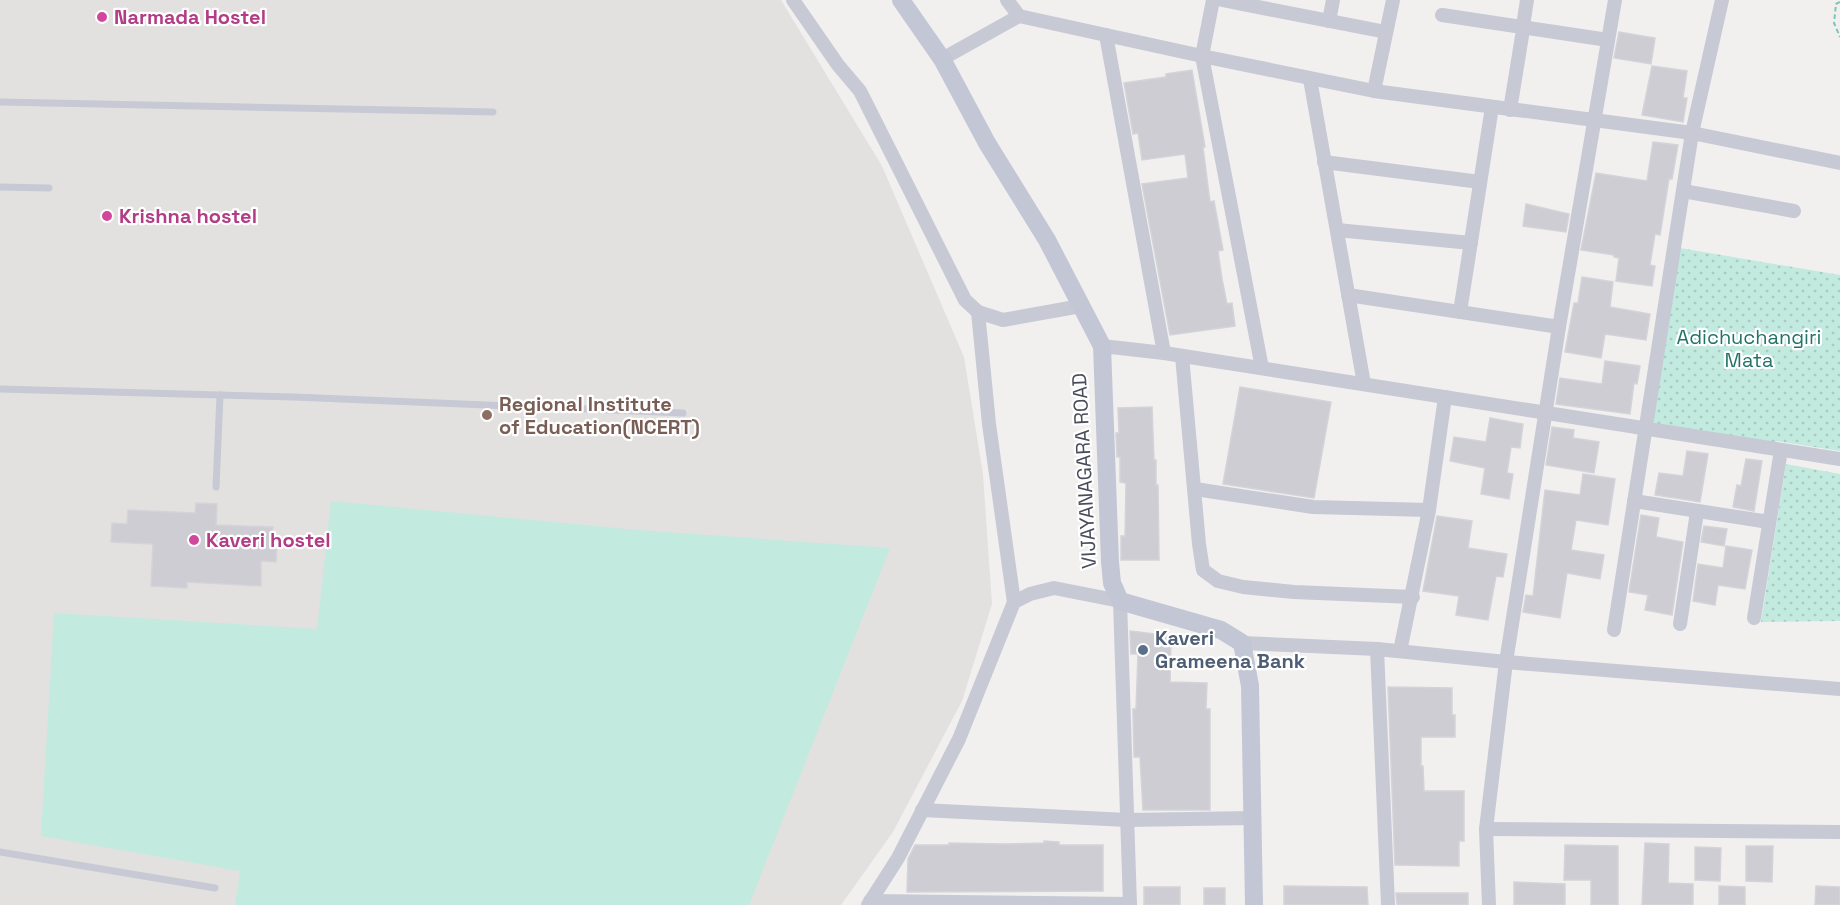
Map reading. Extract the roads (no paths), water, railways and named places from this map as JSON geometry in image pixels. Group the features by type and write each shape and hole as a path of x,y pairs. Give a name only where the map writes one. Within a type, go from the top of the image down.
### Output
{"street":[{"path":"793,0 838,65 860,91 965,300 978,312 1003,320 1081,306"},
{"name":"VIJAYANAGARA ROAD","path":"900,0 942,59 987,143 1047,240 1102,346 1110,562 1112,583 1120,601"},
{"path":"1007,0 1019,16 1310,79 1374,91 1692,133 1840,163"},
{"path":"1214,0 1202,56 1262,368"},
{"path":"1222,0 1279,5 1329,21 1386,32"},
{"path":"1329,21 1333,0"},
{"path":"1374,91 1393,0"},
{"path":"1510,110 1527,0"},
{"path":"1489,905 1486,829 1506,662 1559,327 1615,0"},
{"path":"1614,630 1692,133 1722,0"},
{"path":"1442,15 1523,31 1608,40"},
{"path":"942,59 1019,16"},
{"path":"1106,35 1164,353"},
{"path":"1310,79 1364,384"},
{"path":"1460,312 1492,107"},
{"path":"1324,162 1480,182"},
{"path":"1683,191 1794,211"},
{"path":"1337,230 1471,243"},
{"path":"1348,295 1559,327"},
{"path":"869,903 898,858 959,740 1014,602 989,424 978,312"},
{"path":"1102,346 1262,368 1840,459"},
{"path":"1182,356 1203,570 1218,581 1243,587 1294,592 1413,597"},
{"path":"1400,651 1413,597 1429,510 1445,397"},
{"path":"1754,618 1781,450"},
{"path":"1195,489 1313,507 1429,510"},
{"path":"1634,501 1769,522"},
{"path":"1680,624 1696,512"},
{"path":"1014,602 1030,594 1054,588 1120,601 1221,630 1242,643 1377,649 1506,662 1840,689"},
{"path":"869,903 1130,904 1120,601"},
{"path":"1242,643 1250,687 1254,905"},
{"path":"1377,649 1388,905"},
{"path":"922,810 1127,820 1253,818"},
{"path":"1486,829 1840,832"}],"lane":[{"path":"0,102 494,112"},
{"path":"0,187 49,188"},
{"path":"0,389 682,412"},
{"path":"216,487 220,395"},
{"path":"0,852 214,888"}],"place":[{"name":"Narmada Hostel","path":"102,17"},
{"name":"Krishna hostel","path":"107,216"},
{"name":"Regional Institute of Education(NCERT)","path":"487,415"},
{"name":"Kaveri hostel","path":"194,540"},
{"name":"Kaveri Grameena Bank","path":"1143,650"}],"park label":[{"name":"Adichuchangiri Mata","path":"1749,348"}]}
